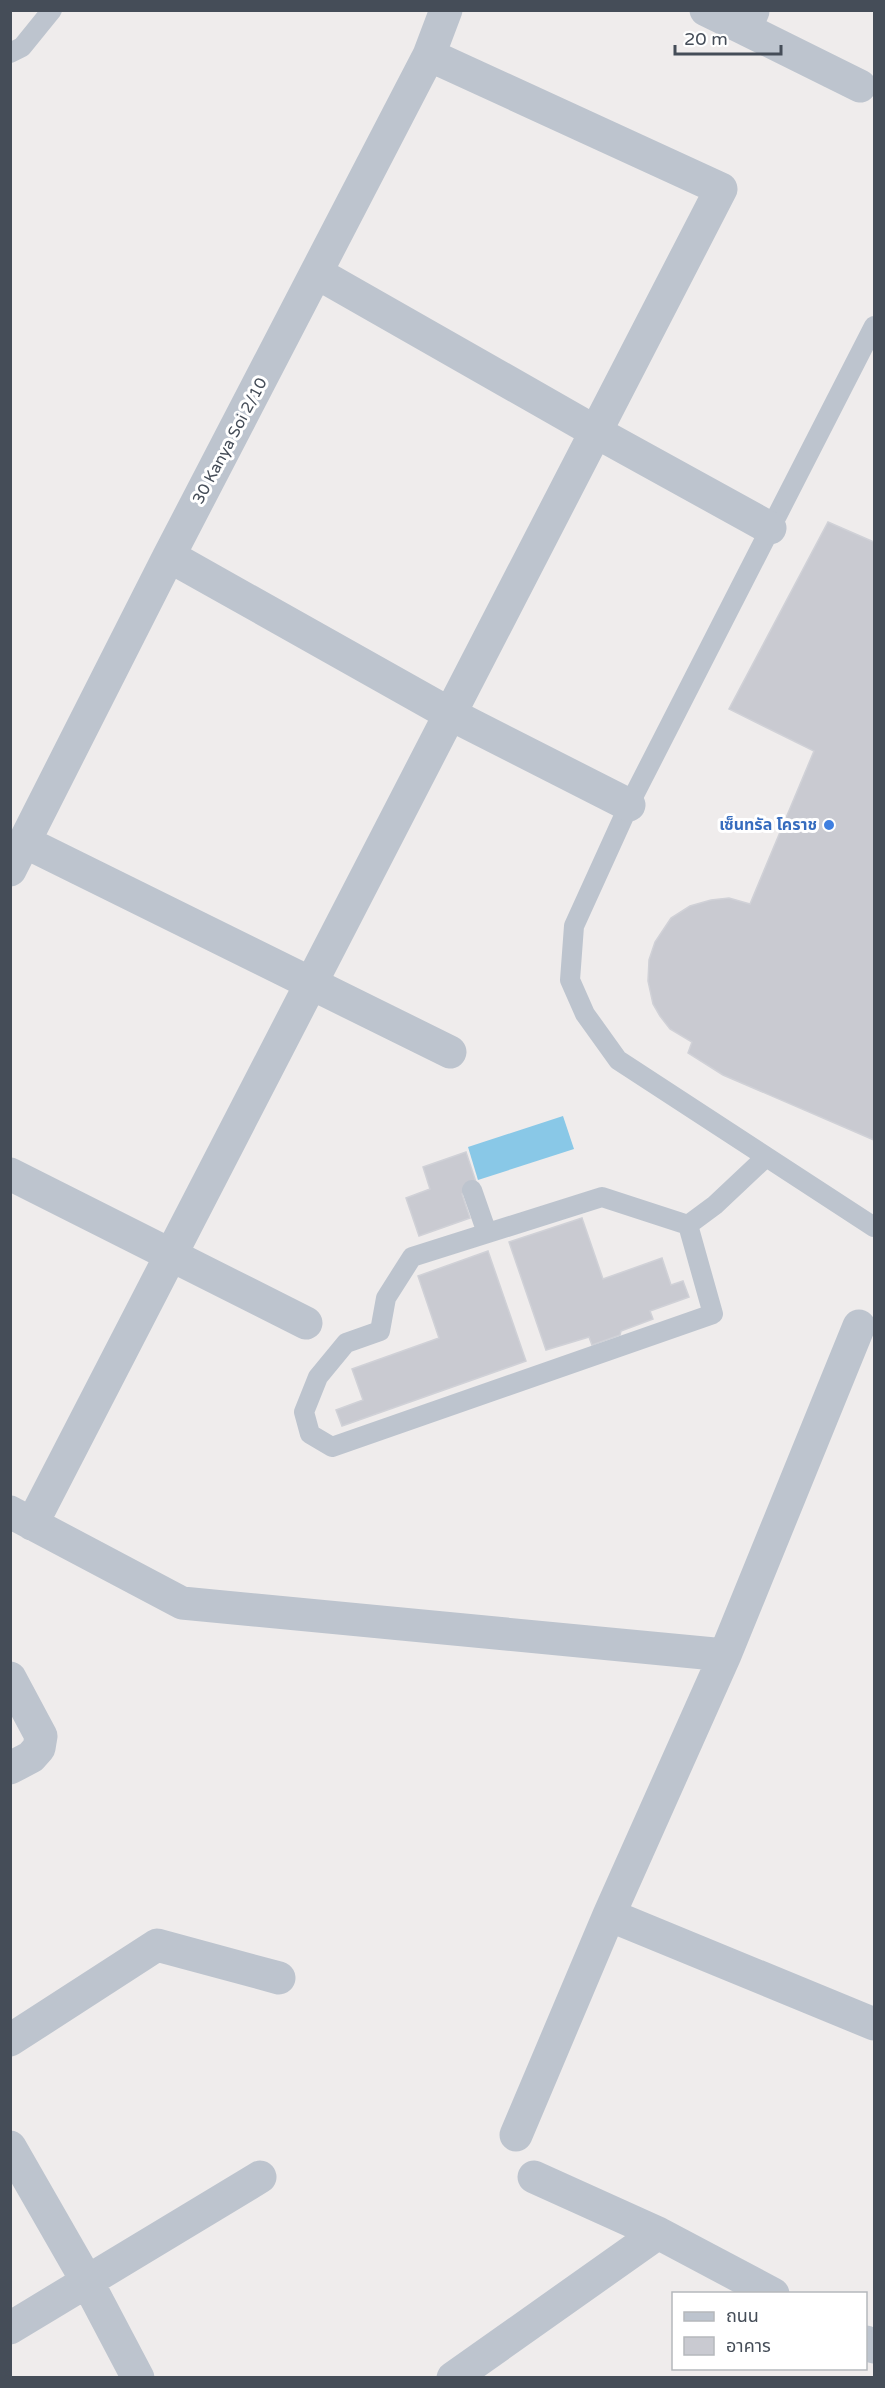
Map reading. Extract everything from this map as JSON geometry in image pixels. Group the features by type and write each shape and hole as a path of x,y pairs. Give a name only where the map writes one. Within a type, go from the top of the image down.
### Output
{"street":[{"name":"30 Kanya Soi 2/10","path":"10,870 169,556 429,55 446,10"},
{"path":"706,10 749,20 860,86"},
{"path":"429,55 721,189 171,1255 21,1518 182,1603 725,1655"},
{"path":"317,273 770,528"},
{"path":"169,556 450,714 629,805"},
{"path":"25,842 450,1052"},
{"path":"10,1174 306,1323"},
{"path":"516,2135 609,1915 725,1655 859,1326"},
{"path":"10,1678 41,1736 39,1748 31,1757 10,1768"},
{"path":"609,1915 874,2024"},
{"path":"10,2040 157,1945 279,1978"},
{"path":"10,2147 88,2283 138,2378"},
{"path":"10,2328 88,2283 260,2177"},
{"path":"534,2177 658,2234 769,2292"},
{"path":"453,2378 658,2234"}],"lane":[{"path":"10,53 22,47 32,37 52,10"},
{"path":"874,326 629,805 574,926 570,980 585,1014 618,1060 874,1227"},
{"path":"688,1225 715,1204 766,1157"},
{"path":"472,1190 487,1233"},
{"path":"602,1197 688,1225 713,1314 332,1447 310,1434 304,1412 318,1377 346,1343 380,1331 386,1298 412,1257 602,1197"}],"water":[{"path":"563,1116 574,1149 478,1180 468,1147"}],"building":[{"name":"เซ็นทรัล โคราช","path":"828,522 874,542 874,1140 723,1075 688,1053 692,1042 670,1029 660,1016 653,1004 648,981 649,960 655,942 671,918 690,906 711,900 729,898 750,904 814,751 729,709"},
{"path":"466,1152 478,1188 462,1194 470,1218 419,1236 406,1198 430,1189 423,1167"},
{"path":"582,1218 603,1279 662,1258 671,1285 683,1281 689,1297 650,1311 653,1319 621,1331 620,1335 592,1345 589,1337 546,1350 509,1242"},
{"path":"488,1251 526,1361 342,1426 336,1410 363,1400 352,1369 439,1338 418,1276"}],"place":[{"name":"เซ็นทรัล โคราช","path":"829,825"}]}
